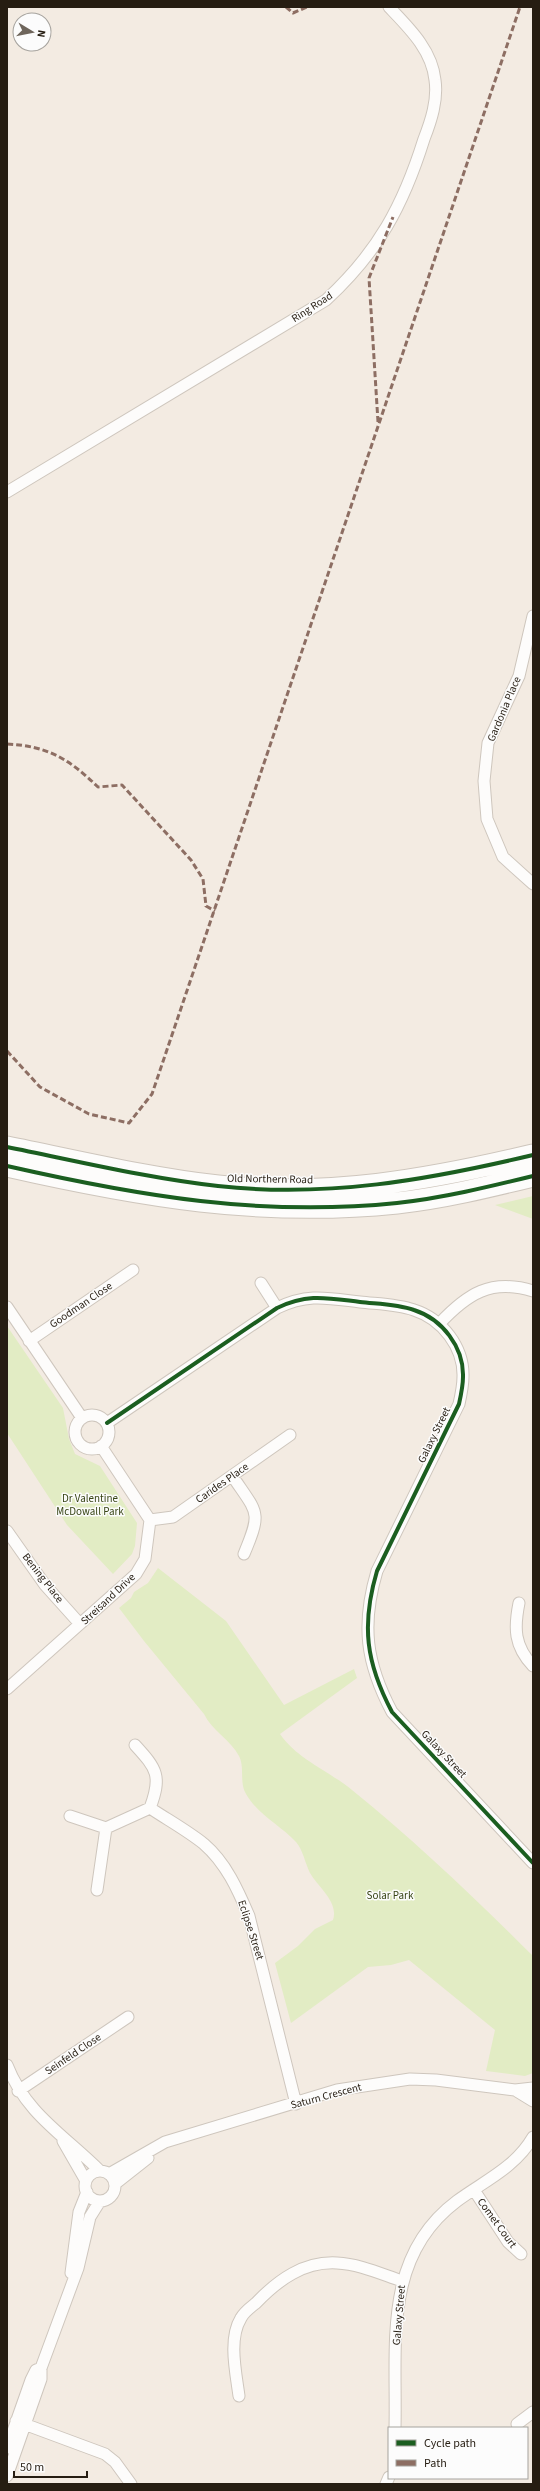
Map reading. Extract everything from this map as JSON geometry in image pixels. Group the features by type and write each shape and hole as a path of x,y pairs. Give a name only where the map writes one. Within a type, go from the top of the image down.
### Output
{"highway":[{"name":"Old Northern Road","path":"7,1147 164,1179 219,1186 274,1189 310,1189 398,1183 429,1179 533,1155"},
{"path":"7,1166 171,1199 289,1208 398,1203 453,1194 533,1176"}],"street":[{"name":"Ring Road","path":"7,492 326,300 353,276 369,255 393,217 413,174 436,96 435,79 431,64 419,39 389,7"},
{"name":"Gardonia Place","path":"533,616 519,676 488,743 484,782 487,819 503,857 533,884"},
{"name":"Goodman Close","path":"29,1341 133,1270"},
{"path":"261,1283 277,1308"},
{"path":"439,1324 455,1307 478,1291 499,1285 533,1291"},
{"name":"Galaxy Street","path":"107,1423 277,1308 303,1297 399,1306 424,1314 439,1324 454,1342 462,1365 463,1377 459,1404 377,1571 370,1595 367,1616 369,1649 378,1684 392,1712 531,1857"},
{"path":"7,1307 82,1418"},
{"path":"96,1415 107,1423 108,1438 101,1446 89,1448 78,1441 76,1429 82,1418 96,1415"},
{"name":"Carides Place","path":"150,1520 173,1517 290,1435"},
{"path":"101,1446 150,1520"},
{"path":"233,1476 256,1514 256,1526 244,1554"},
{"name":"Streisand Drive","path":"7,1689 80,1624 142,1565 150,1520"},
{"name":"Bening Place","path":"7,1531 46,1584 80,1624"},
{"path":"519,1603 514,1627 524,1656 533,1666"},
{"path":"70,1816 106,1828 150,1808 157,1783 157,1773 135,1745"},
{"name":"Eclipse Street","path":"150,1808 204,1844 223,1866 238,1890 249,1916 259,1951 296,2104"},
{"path":"97,1890 106,1828"},
{"name":"Seinfeld Close","path":"18,2091 128,2017"},
{"path":"7,2065 18,2091 33,2110 58,2134 104,2172 115,2184 109,2198 100,2201 90,2217 84,2247 41,2368 41,2379 21,2423 7,2448"},
{"name":"Saturn Crescent","path":"104,2172 165,2142 296,2104 337,2090 410,2079 436,2080 515,2090 533,2088"},
{"name":"Saturn Crescent","path":"515,2090 533,2101"},
{"path":"58,2134 86,2181 87,2192 90,2197 100,2201"},
{"name":"Galaxy Street","path":"395,2427 396,2331 402,2281 418,2242 438,2217 474,2190 499,2174 526,2150 533,2137"},
{"name":"Saturn Crescent","path":"115,2184 165,2142"},
{"path":"86,2181 92,2174 104,2172"},
{"name":"Comet Court","path":"474,2190 508,2242 521,2254"},
{"path":"68,2291 79,2212 87,2192"},
{"path":"239,2396 235,2336 240,2318 270,2287 301,2268 336,2263 355,2265 402,2281"},
{"path":"518,2424 533,2412"},
{"path":"7,2476 21,2423"},
{"path":"21,2423 105,2454 115,2462 131,2484"}],"green space":[{"path":"533,1196 533,1219 495,1205"},
{"name":"Dr Valentine McDowall Park","path":"7,1326 63,1408 69,1439 75,1454 100,1466 137,1523 135,1546 132,1554 113,1574 67,1525 7,1433"},
{"name":"Solar Park","path":"158,1568 226,1621 284,1705 354,1669 357,1678 280,1734 295,1751 343,1783 399,1829 467,1891 533,1956 533,2073 525,2076 486,2071 495,2030 409,1960 391,1965 368,1967 291,2023 275,1963 298,1946 315,1929 333,1920 333,1907 327,1895 310,1873 296,1842 263,1814 246,1794 243,1785 241,1761 235,1750 207,1720 204,1714 119,1608 131,1598 134,1592 148,1583"}],"marked path":[{"path":"286,7 293,13 307,7"},
{"path":"7,1051 40,1087 89,1114 129,1123 152,1094 520,7"},
{"path":"378,422 369,278 393,217"},
{"path":"7,744 34,748 57,756 77,769 98,787 122,785 191,860 203,879 206,906 215,911"}],"cycle path":[{"path":"7,1147 112,1169 191,1183 259,1189 298,1190 338,1188 416,1179 533,1155"},
{"path":"7,1166 56,1177 153,1195 200,1201 297,1207 347,1207 414,1201 465,1192 533,1176"},
{"path":"107,1423 277,1308 298,1300 308,1298 327,1298 401,1306 424,1314 442,1327 455,1345 460,1355 463,1384 459,1404 377,1571 369,1609 369,1643 376,1677 392,1712 533,1863"}]}
